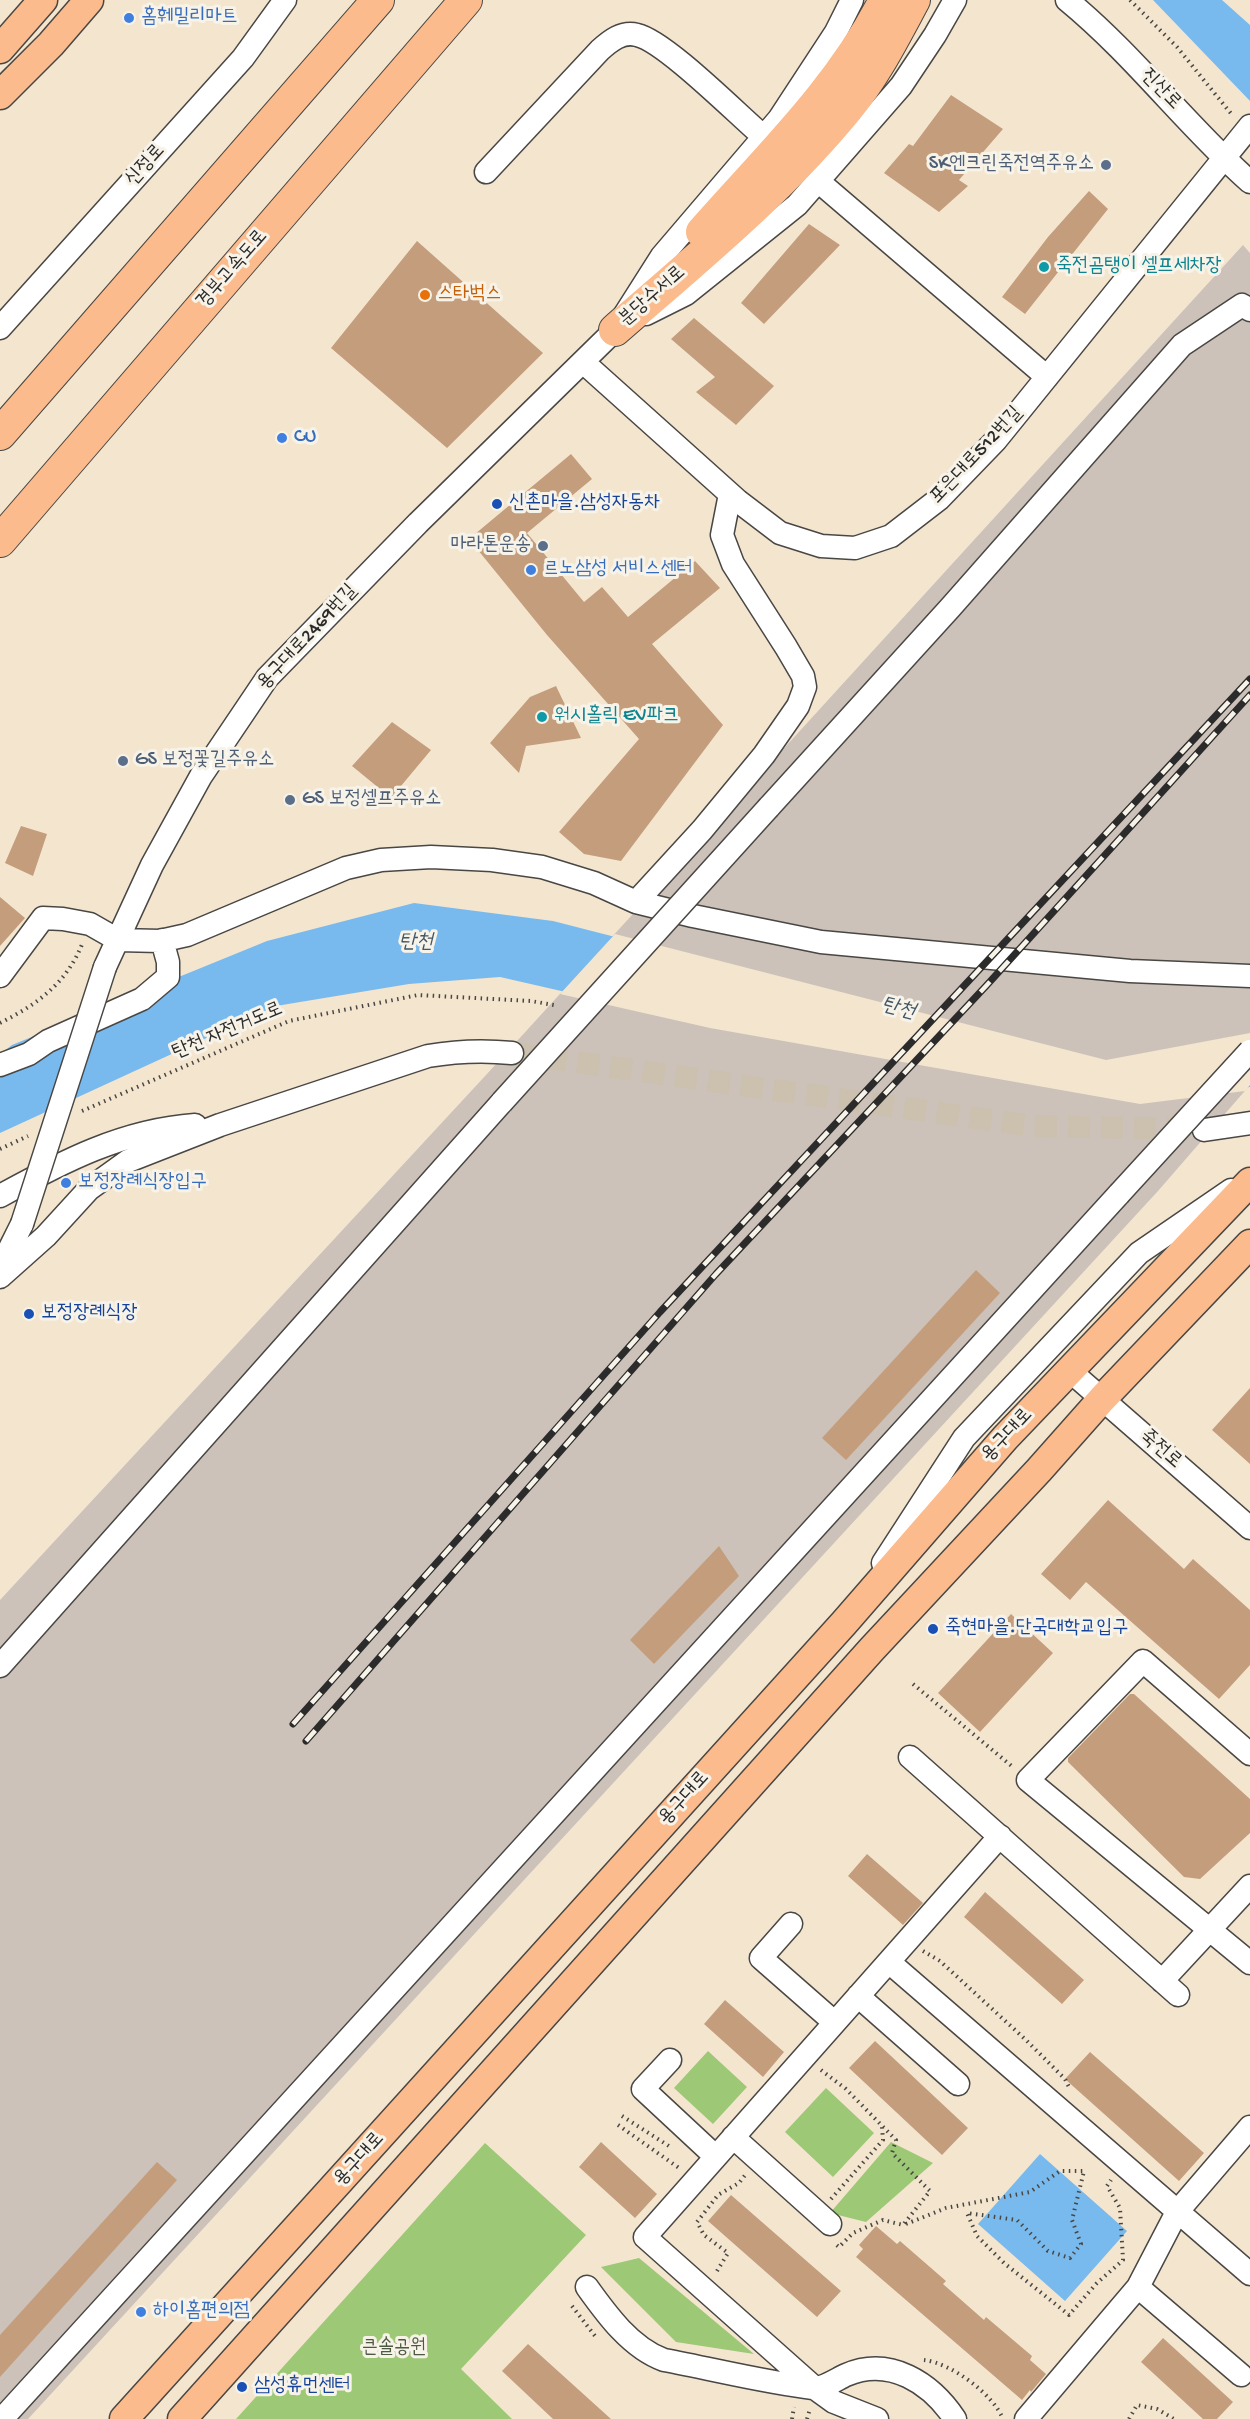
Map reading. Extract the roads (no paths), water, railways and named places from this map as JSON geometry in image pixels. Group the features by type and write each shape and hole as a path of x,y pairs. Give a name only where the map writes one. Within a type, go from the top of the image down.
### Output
{"highway":[{"path":"0,435 378,0"},
{"name":"경부고속도로","path":"0,540 466,0"},
{"name":"분당수서로","path":"615,330 817,105 868,33 885,0"},
{"name":"분당수서로","path":"615,330 766,198 848,108 890,44 914,0"}],"main road":[{"path":"0,49 43,0"},
{"path":"4,92 88,0"},
{"name":"용구대로","path":"124,2419 844,1623 1005,1438 1250,1182"},
{"name":"용구대로","path":"182,2419 873,1649 1102,1399 1250,1244"}],"street":[{"name":"신정로","path":"0,328 243,58 285,0"},
{"path":"615,330 662,256 779,119 836,32 852,0"},
{"path":"615,330 686,294 797,205 901,86 955,0"},
{"name":"진산로","path":"1067,0 1100,29 1222,158 1250,182"},
{"path":"486,172 600,50 613,39 626,34 637,35 663,49 764,137"},
{"name":"포은대로512번길","path":"584,362 730,494 780,533 821,546 855,548 891,536 939,500 996,440 1222,158 1243,122"},
{"path":"818,181 1047,377"},
{"path":"0,1666 502,1102 950,608 1182,345 1242,305 1250,310"},
{"name":"용구대로2469번길","path":"0,1268 22,1224 105,967 152,865 201,776 267,678 418,523 615,330"},
{"path":"636,902 702,830 764,755 798,706 805,687 803,676 733,564 722,535 730,494"},
{"path":"0,976 43,918 63,918 90,924 118,940 162,940 187,935 346,868 381,860 431,858 482,860 542,867 594,882 636,902 821,942 1130,971 1250,976"},
{"path":"0,1065 29,1054 48,1041 142,999 168,976 168,962 162,940"},
{"path":"0,1277 46,1236 89,1189 128,1161 220,1125 428,1056 473,1050 512,1053"},
{"path":"2,2419 1250,1051"},
{"path":"1204,1130 1250,1123"},
{"path":"0,1196 65,1161 115,1140 179,1126 220,1125"},
{"path":"844,1623 964,1438 1139,1252 1250,1178"},
{"name":"죽전로","path":"1070,1371 1250,1528"},
{"path":"1250,1754 1143,1661 1028,1780 1250,1963"},
{"path":"910,1757 1170,1988 1209,1929 1250,1886"},
{"path":"877,2419 834,2402 816,2389 645,2237 1000,1836"},
{"path":"791,1924 761,1958 834,2022"},
{"path":"889,1962 1250,2274"},
{"path":"858,1996 958,2084"},
{"path":"670,2060 643,2089 716,2156"},
{"path":"1026,2419 1138,2287 1177,2212 1250,2127"},
{"path":"733,2137 829,2232"},
{"path":"1138,2287 1241,2375"},
{"path":"577,2292 627,2336 653,2356 664,2360 816,2389 862,2370 893,2370 923,2384 936,2395 955,2419"}],"water":[{"path":"1153,0 1222,0 1250,25 1250,101"},
{"name":"탄천","path":"414,903 553,921 1106,1063 1250,1036 1250,1087 1141,1101 710,1025 500,977 409,984 276,1006 0,1133 0,1054 12,1045 267,941"},
{"path":"1040,2154 1127,2231 1065,2301 978,2224"}],"tunnel":[{"path":"512,1053 1033,1126 1193,1129"}],"railway":[{"path":"293,1724 660,1312 1250,679"},
{"path":"306,1741 716,1274 986,986 1250,695"}],"place":[{"name":"홈훼밀리마트","path":"129,18"},
{"name":"SK엔크린죽전역주유소","path":"1106,165"},
{"name":"죽전곰탱이 셀프세차장","path":"1044,267"},
{"name":"스타벅스","path":"425,295"},
{"name":"CU","path":"282,438"},
{"name":"신촌마을.삼성자동차","path":"497,504"},
{"name":"마라톤운송","path":"543,546"},
{"name":"르노삼성 서비스센터","path":"531,570"},
{"name":"워시홀릭 EV파크","path":"542,717"},
{"name":"GS 보정꽃길주유소","path":"123,761"},
{"name":"GS 보정셀프주유소","path":"290,800"},
{"name":"보정장례식장입구","path":"66,1183"},
{"name":"보정장례식장","path":"29,1314"},
{"name":"죽현마을.단국대학교입구","path":"933,1629"},
{"name":"하이홈편의점","path":"141,2312"},
{"name":"삼성휴먼센터","path":"242,2387"}],"park label":[{"name":"큰솔공원","path":"394,2349"}]}
